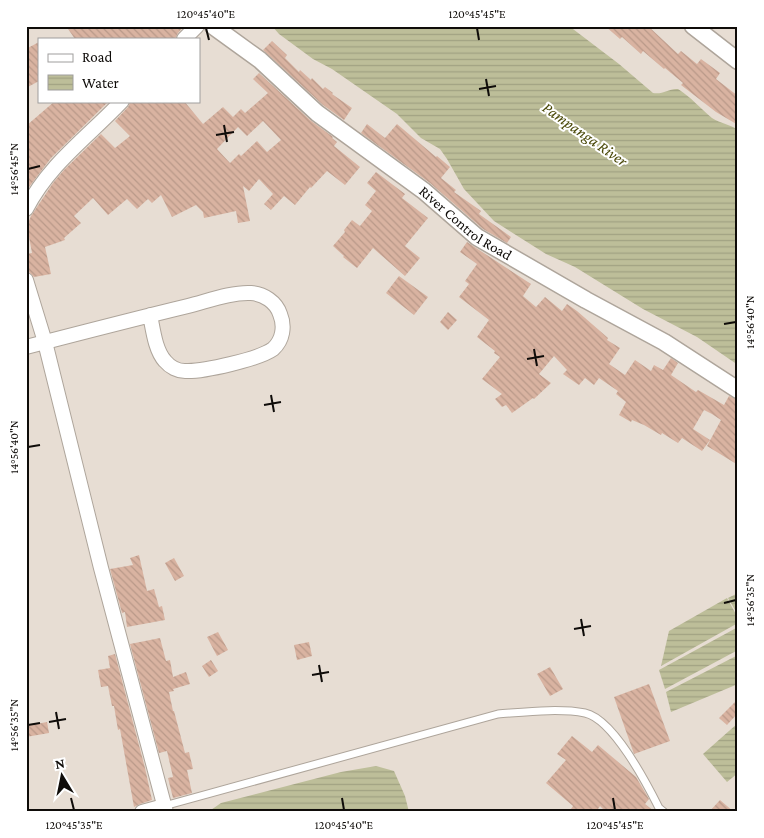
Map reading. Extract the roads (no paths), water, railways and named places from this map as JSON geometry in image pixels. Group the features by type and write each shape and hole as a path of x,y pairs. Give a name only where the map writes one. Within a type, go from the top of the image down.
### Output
{"street":[{"path":"185,38 197,26"},
{"name":"River Control Road","path":"213,26 260,60 317,113 424,191 477,237 586,300 664,342 738,390"},
{"path":"693,26 738,60"},
{"path":"26,208 43,180 56,165 121,102"},
{"path":"26,280 45,342 101,568 165,809 142,812"},
{"path":"26,347 150,315 231,296 253,293 264,296 273,302 280,312 283,332 280,341 273,348 262,354 242,361 199,370 184,371 174,368 160,354 150,315"}],"lane":[{"path":"165,809 498,714 544,711 587,713 609,728 641,772 659,808 664,812"}],"water":[{"name":"Pampanga River","path":"272,26 569,26 653,93 678,89 712,118 738,130 738,365 697,337 643,309 575,267 546,254 494,221 464,189 440,149 421,138 397,114 332,69 313,59 279,34"},
{"path":"738,593 738,615 728,598"},
{"path":"727,598 738,618 738,623 661,666 669,631"},
{"path":"738,627 738,650 665,689 659,670"},
{"path":"738,655 738,684 671,712 666,692"},
{"path":"738,723 738,773 727,782 703,754"},
{"path":"376,766 394,771 405,796 409,812 208,812 221,803 341,772"}]}
